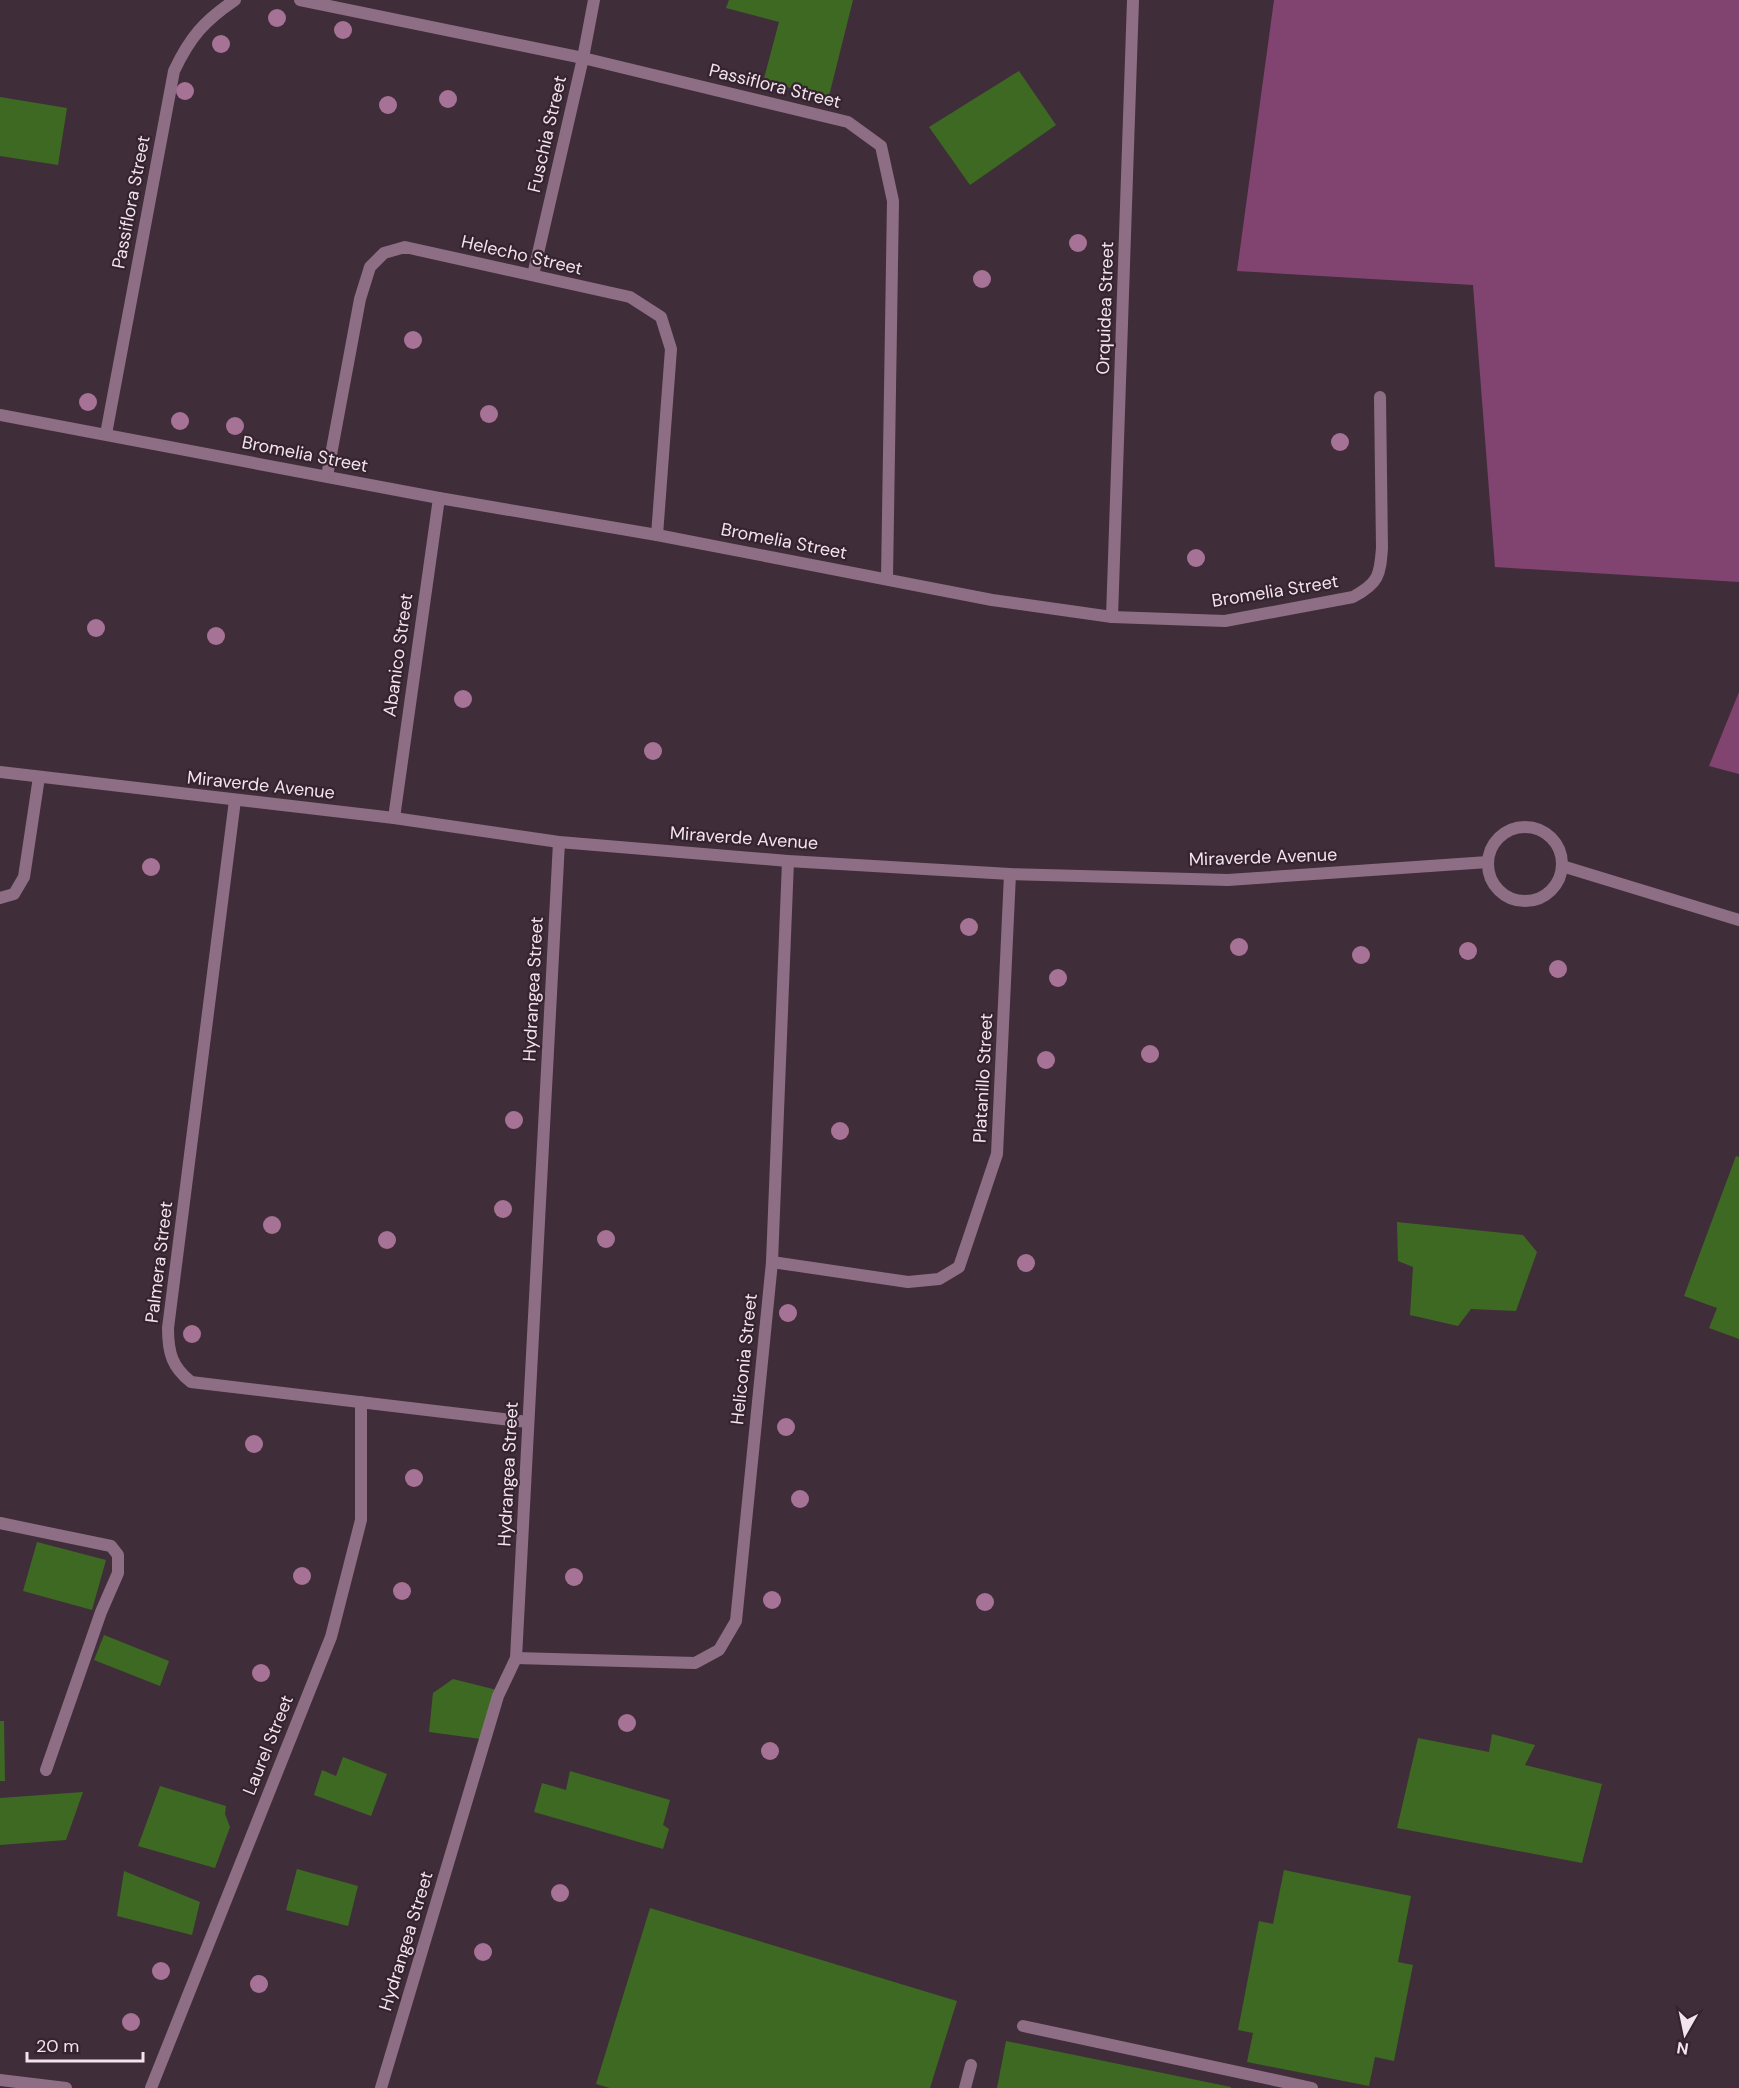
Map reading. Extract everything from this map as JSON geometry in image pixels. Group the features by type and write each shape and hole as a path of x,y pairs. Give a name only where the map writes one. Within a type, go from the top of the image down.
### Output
{"street":[{"name":"Passiflora Street","path":"106,434 174,71 187,44 210,17 235,0"},
{"name":"Passiflora Street","path":"300,0 584,58 848,122 881,146 893,201 887,578"},
{"name":"Fuschia Street","path":"533,275 584,58 594,0"},
{"name":"Orquidea Street","path":"1112,617 1133,0"},
{"name":"Helecho Street","path":"327,476 360,299 370,267 384,253 405,247 630,297 661,317 671,349 657,535"},
{"name":"Bromelia Street","path":"0,415 439,498 657,535 992,600 1112,617 1225,621 1353,597 1371,587 1380,572 1382,548 1380,397"},
{"name":"Abanico Street","path":"394,818 439,498"},
{"name":"Miraverde Avenue","path":"0,772 394,818 559,842 788,861 1010,874 1228,880 1488,862"},
{"path":"0,898 14,894 24,877 39,777"},
{"name":"Palmera Street","path":"235,800 168,1328 168,1351 177,1370 191,1382 528,1422"},
{"path":"1527,828 1541,831 1552,839 1560,852 1562,866 1559,880 1550,892 1537,899 1522,901 1508,897 1497,888 1490,876 1488,862 1492,848 1501,836 1513,829 1527,828"},
{"name":"Hydrangea Street","path":"381,2088 498,1696 516,1658 559,842"},
{"name":"Heliconia Street","path":"516,1658 695,1664 719,1650 736,1621 772,1262 788,861"},
{"path":"1562,866 1739,920"},
{"name":"Platanillo Street","path":"772,1262 908,1282 939,1279 959,1267 997,1154 1010,874"},
{"name":"Laurel Street","path":"151,2088 331,1637 361,1520 361,1402"},
{"path":"0,1523 111,1546 118,1555 118,1573 101,1612 46,1770"},
{"path":"1023,2026 1312,2088"},
{"path":"965,2088 971,2065"},
{"path":"0,2080 66,2088"}],"shaded area":[{"path":"1274,0 1739,0 1739,582 1495,567 1473,285 1237,271"},
{"path":"1739,692 1739,774 1709,766"}],"building":[{"path":"729,0 853,0 829,96 763,82 779,22 726,8"},
{"path":"1019,71 1056,125 970,185 929,127"},
{"path":"0,97 67,108 58,165 0,156"},
{"path":"1736,1156 1739,1157 1739,1339 1709,1328 1717,1308 1684,1296"},
{"path":"1397,1222 1523,1235 1537,1252 1516,1311 1471,1309 1458,1326 1410,1315 1413,1267 1398,1261"},
{"path":"37,1542 106,1560 92,1610 23,1591"},
{"path":"104,1635 169,1661 160,1686 94,1660"},
{"path":"453,1679 497,1690 481,1739 429,1732 433,1693"},
{"path":"0,1721 4,1721 5,1781 0,1781"},
{"path":"1492,1734 1535,1745 1525,1765 1602,1784 1582,1863 1397,1828 1418,1738 1489,1752"},
{"path":"343,1757 387,1774 371,1816 314,1795 322,1770 336,1776"},
{"path":"570,1771 670,1800 663,1825 669,1829 663,1849 534,1812 542,1783 566,1790"},
{"path":"160,1786 226,1806 225,1814 230,1827 215,1868 138,1846"},
{"path":"83,1792 66,1840 0,1845 0,1798"},
{"path":"297,1869 358,1886 348,1926 286,1910"},
{"path":"1284,1870 1411,1896 1398,1962 1413,1965 1394,2061 1375,2057 1369,2086 1247,2062 1253,2033 1238,2030 1259,1921 1273,1924"},
{"path":"124,1871 200,1902 192,1935 117,1916"},
{"path":"650,1908 957,2001 930,2088 610,2088 596,2084"},
{"path":"1006,2041 1231,2087 1231,2088 997,2088"}]}
